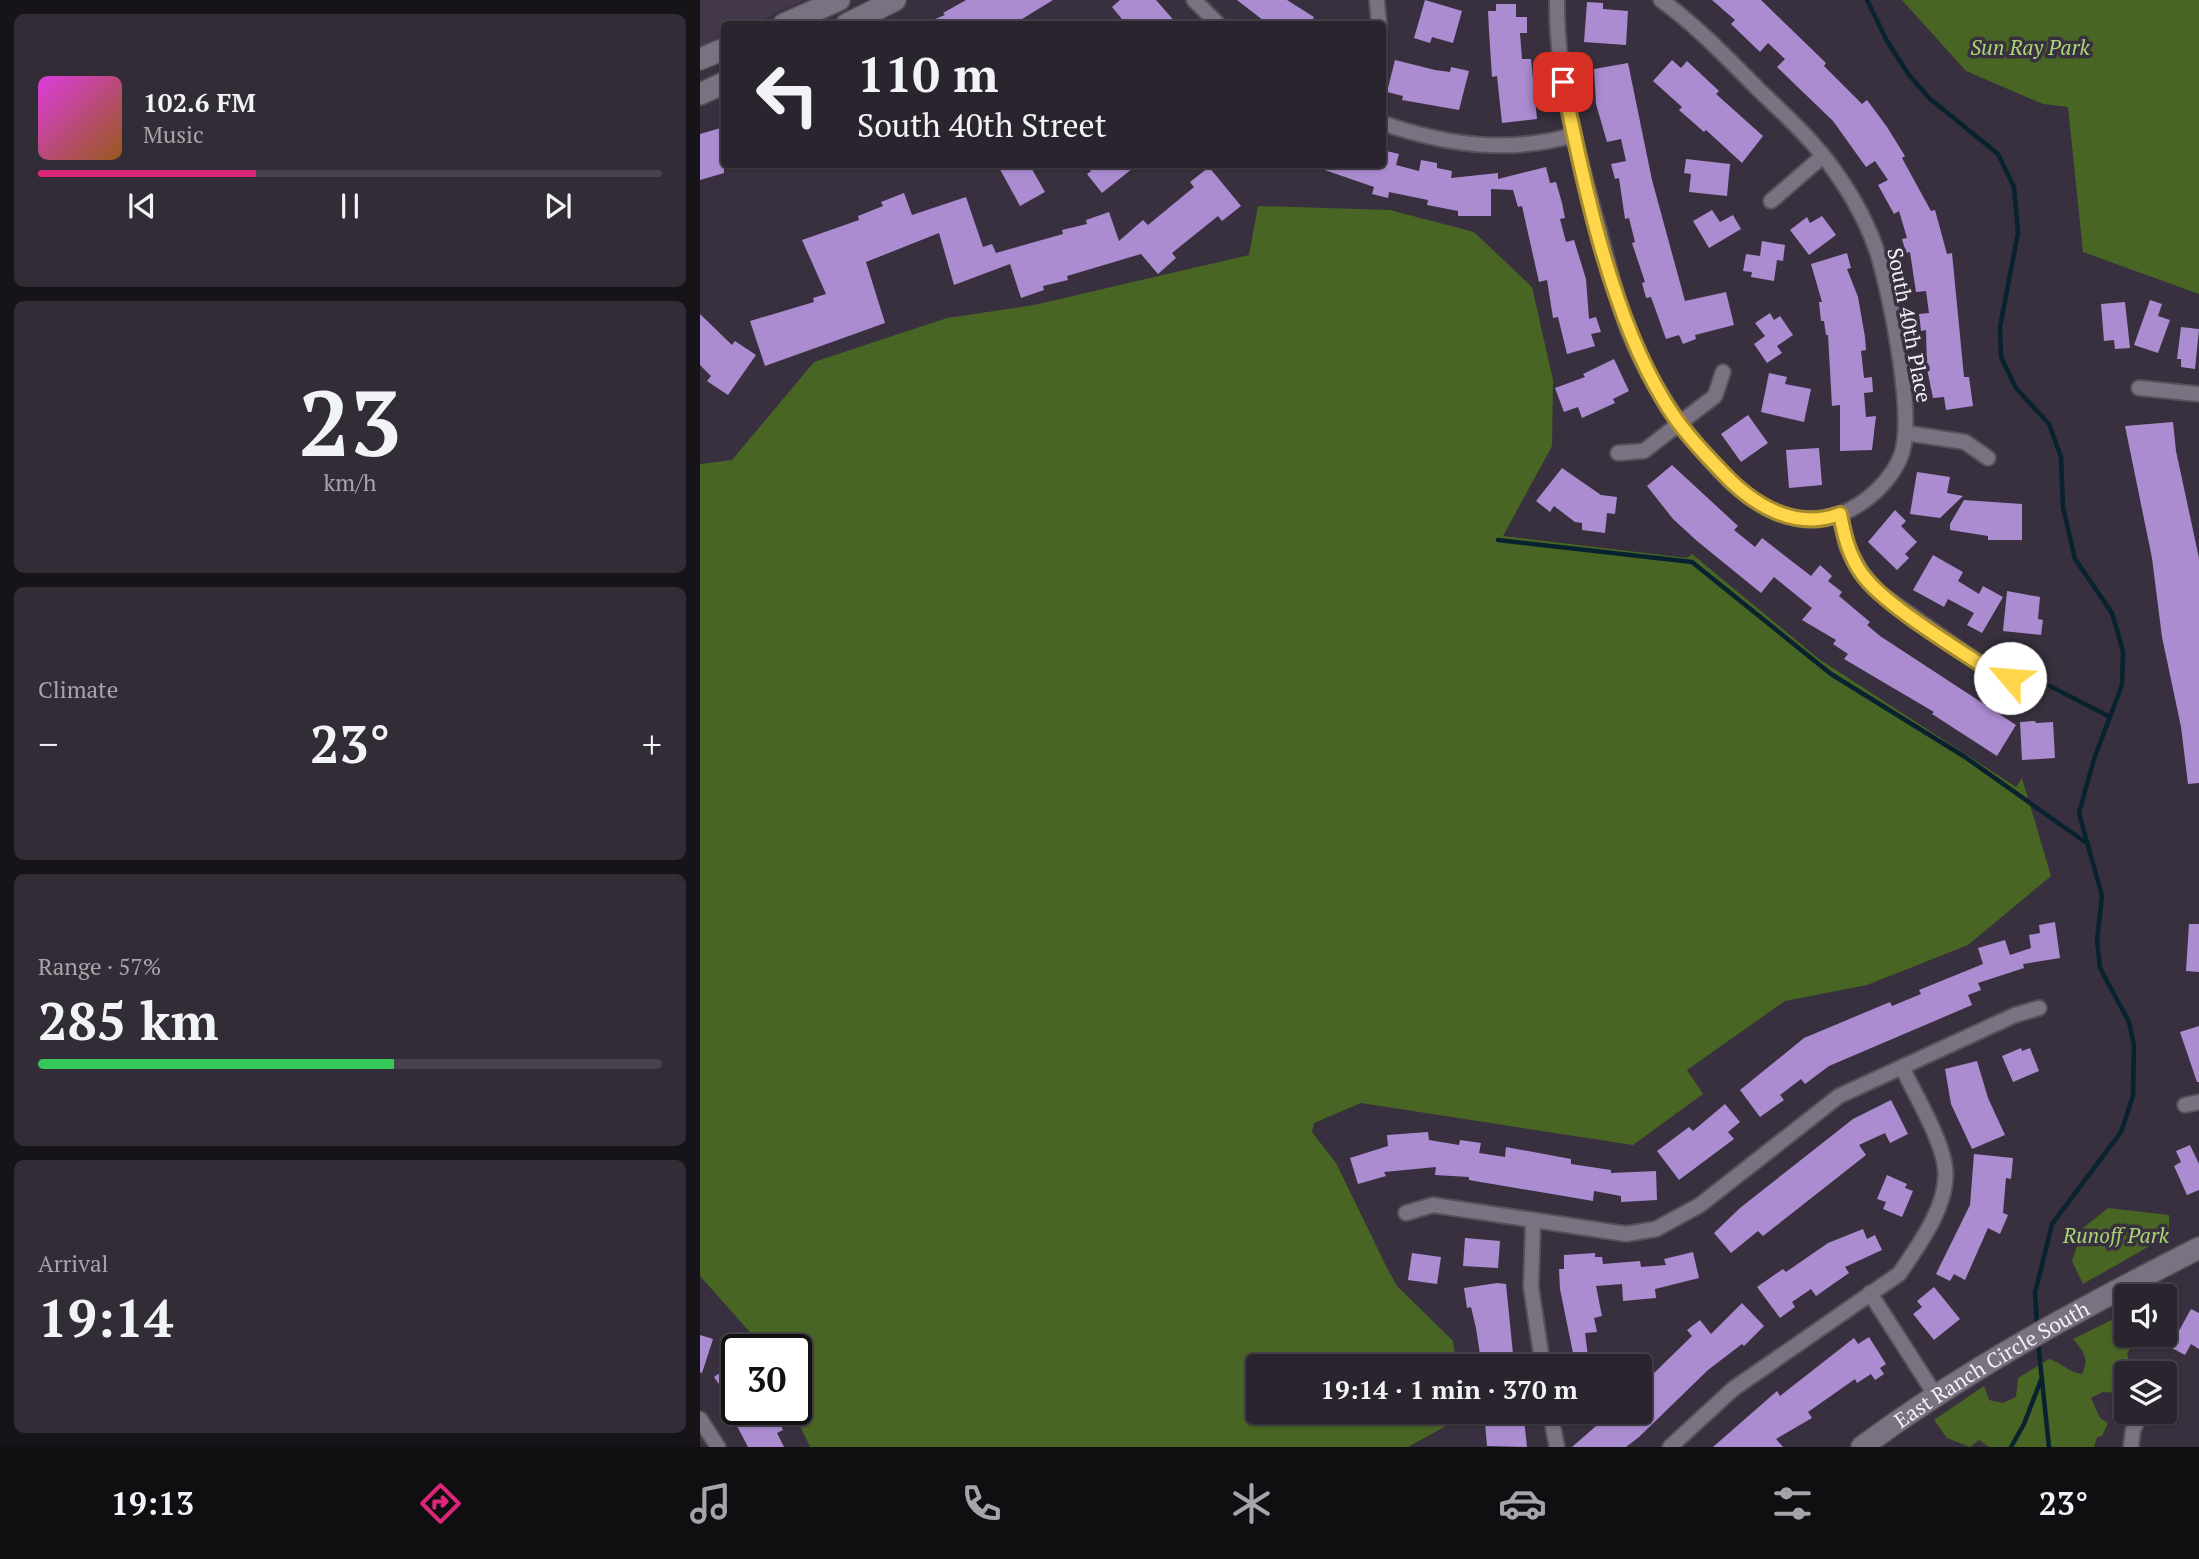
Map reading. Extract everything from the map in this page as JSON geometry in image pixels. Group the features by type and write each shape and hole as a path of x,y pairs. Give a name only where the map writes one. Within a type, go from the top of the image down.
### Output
{"street":[{"path":"791,21 839,0"},
{"path":"853,21 895,0"},
{"path":"1194,0 1214,21"},
{"path":"1557,0 1557,31 1574,135 1621,309 1641,359 1679,423 1690,439 1736,487 1763,509 1795,518 1825,519 1840,514 1847,547 1862,573 1878,592 1995,674 2025,683"},
{"name":"South 40th Place","path":"1661,0 1689,20 1823,156 1855,201 1881,264 1906,405 1906,433 1901,456 1886,479 1868,498 1840,514"},
{"path":"1377,2 1379,21"},
{"path":"700,59 721,50"},
{"path":"700,94 721,84"},
{"path":"1386,124 1445,141 1482,146 1517,146 1574,135"},
{"path":"1772,201 1823,156"},
{"path":"1618,453 1644,451 1715,396 1723,372"},
{"path":"2139,388 2199,394"},
{"name":"South 40th Place","path":"1906,433 1965,442 1988,458"},
{"path":"1406,1213 1433,1205 1626,1234 1656,1229 1700,1205 1839,1096 2015,1016 2039,1008"},
{"path":"1670,1447 1733,1389 1899,1274 1917,1247 1944,1191 1945,1166 1902,1068"},
{"path":"1533,1222 1531,1287 1541,1354"},
{"name":"East Ranch Circle South","path":"1862,1447 1936,1396 2065,1318 2199,1248"},
{"path":"1870,1293 1936,1396"},
{"path":"700,1419 718,1447"},
{"path":"1552,1424 1557,1447"},
{"path":"2131,1447 2136,1424"}],"shaded area":[{"path":"700,0 804,0 758,21 721,21 721,37 700,47"}],"green space":[{"name":"Sun Ray Park","path":"1902,0 2199,0 2199,294 2083,252 2068,107 2043,104 1966,71"},
{"path":"1258,206 1390,210 1474,232 1532,287 1553,380 1552,446 1503,536 1687,558 1692,554 1819,659 2016,787 2022,778 2051,876 1968,945 1867,985 1785,1001 1687,1070 1703,1094 1633,1145 1361,1103 1314,1123 1312,1132 1336,1163 1397,1286 1453,1341 1455,1354 1246,1354 1246,1424 1447,1424 1408,1447 810,1447 800,1425 812,1425 812,1334 752,1334 700,1276 700,464 732,460 814,362 947,318 1034,305 1249,255"},
{"name":"Runoff Park","path":"2108,1208 2169,1215 2169,1235 2083,1284 2072,1261 2083,1228"},
{"path":"2114,1319 2114,1347 2131,1347 2127,1354 2129,1361 2114,1361 2114,1393 2103,1392 2091,1398 2100,1418 2108,1423 2102,1436 2097,1437 2094,1447 1989,1447 1979,1440 1970,1447 1947,1438 1934,1420 1984,1386 1989,1400 2003,1403 2016,1397 2018,1378 2049,1359 2082,1374 2085,1359 2073,1339"}],"building":[{"path":"966,0 1053,0 1019,21 930,21 945,15 943,13"},
{"path":"1120,0 1156,0 1174,21 1124,21 1112,7"},
{"path":"1237,0 1287,0 1314,17 1312,21 1264,21"},
{"path":"1425,0 1462,11 1453,43 1432,37 1430,43 1414,38"},
{"path":"1712,0 1761,0 1826,63 1824,66 1862,104 1867,100 1887,127 1905,156 1902,158 1931,211 1935,210 1947,254 1952,253 1964,377 1969,377 1973,406 1946,410 1944,397 1933,398 1927,369 1926,330 1921,331 1919,314 1929,313 1926,291 1916,292 1910,252 1906,253 1902,239 1907,238 1899,211 1894,214 1878,185 1888,180 1875,161 1866,167 1833,121 1777,67 1785,59 1768,43 1760,52 1731,24 1735,20"},
{"path":"1587,2 1603,3 1603,9 1628,11 1626,45 1584,42"},
{"path":"1496,4 1516,4 1516,17 1527,17 1527,33 1520,33 1522,59 1531,59 1537,119 1502,123 1497,76 1492,77 1489,31 1488,11 1496,11"},
{"path":"1395,60 1435,70 1450,72 1451,67 1469,71 1459,110 1402,100 1403,96 1387,92"},
{"path":"1672,60 1681,68 1687,61 1719,91 1716,94 1763,136 1742,163 1679,110 1682,107 1653,81"},
{"path":"1628,63 1652,180 1685,301 1726,292 1734,325 1695,335 1696,339 1683,344 1679,335 1666,339 1651,297 1646,298 1642,283 1645,282 1632,243 1635,242 1629,218 1625,219 1619,178 1615,179 1611,164 1626,161 1621,139 1607,142 1596,104 1594,69"},
{"path":"721,128 721,168 724,168 724,173 700,180 700,134"},
{"path":"1386,151 1399,154 1396,165 1419,171 1421,160 1437,163 1437,168 1452,171 1451,178 1498,173 1498,179 1546,167 1550,183 1556,182 1562,203 1565,218 1560,219 1566,242 1574,240 1586,279 1589,319 1596,317 1601,332 1591,334 1595,346 1567,354 1558,317 1553,318 1547,280 1539,282 1522,206 1518,207 1513,190 1491,189 1491,216 1458,216 1458,211 1427,205 1428,200 1389,192 1388,198 1372,194 1374,187 1319,168 1386,168"},
{"path":"1686,159 1730,164 1727,196 1689,192 1691,174 1684,173"},
{"path":"999,168 1031,168 1045,192 1020,206"},
{"path":"1089,168 1133,168 1102,193 1087,174 1091,171"},
{"path":"1210,168 1241,206 1222,221 1218,216 1172,253 1176,258 1158,274 1141,254 1067,276 1068,280 1043,286 1044,290 1021,298 1010,264 954,285 939,233 866,262 885,323 765,366 750,321 814,302 813,298 826,294 802,240 859,220 858,216 883,206 881,202 904,193 912,215 966,197 983,247 992,244 996,253 1063,234 1062,230 1087,224 1086,220 1109,212 1119,241 1143,220 1148,225 1194,187 1190,182"},
{"path":"1712,210 1720,222 1733,215 1741,229 1709,248 1693,221"},
{"path":"1822,216 1836,235 1809,255 1790,230 1807,217 1810,223"},
{"path":"1762,241 1785,245 1783,261 1777,260 1774,281 1751,277 1752,272 1743,271 1746,254 1760,256"},
{"path":"1847,253 1851,268 1847,269 1858,297 1865,337 1866,350 1861,351 1864,378 1872,377 1873,392 1864,393 1866,417 1876,416 1872,450 1840,451 1840,405 1832,406 1828,335 1824,321 1821,321 1819,302 1822,302 1811,264"},
{"path":"2150,300 2162,304 2158,316 2170,320 2158,353 2134,345"},
{"path":"2125,302 2130,348 2115,349 2114,340 2104,341 2101,304"},
{"path":"1770,313 1774,320 1780,316 1793,335 1777,346 1782,353 1767,363 1754,344 1765,336 1755,323"},
{"path":"700,314 732,345 735,341 756,355 728,395 707,381 711,376 700,365"},
{"path":"2181,327 2199,329 2195,369 2181,367 2181,359 2177,359"},
{"path":"1614,359 1629,391 1613,399 1615,403 1582,418 1578,407 1564,412 1555,388 1585,377 1583,374"},
{"path":"1769,373 1787,377 1785,384 1811,389 1804,422 1761,412"},
{"path":"1748,415 1768,443 1741,462 1721,434"},
{"path":"2173,422 2176,451 2199,558 2199,783 2188,784 2181,727 2162,637 2152,558 2125,426"},
{"path":"1819,448 1822,485 1789,488 1786,450"},
{"path":"1672,465 1738,526 1734,530 1755,547 1762,538 1811,576 1820,565 1832,576 1828,581 1842,592 1839,596 1870,622 1867,625 1880,636 2016,725 1997,756 1932,714 1934,712 1844,659 1848,654 1833,644 1836,640 1802,620 1812,608 1774,577 1761,593 1697,541 1673,519 1647,486"},
{"path":"1562,468 1601,495 1617,497 1615,514 1607,513 1605,533 1582,530 1582,523 1575,522 1554,506 1550,512 1536,501"},
{"path":"1917,472 1950,477 1947,493 1963,496 1940,518 1910,514"},
{"path":"1964,500 2022,504 2022,540 1988,540 1988,536 1950,530 1950,524"},
{"path":"1895,510 1906,521 1901,526 1917,542 1905,554 1909,558 1897,570 1868,542"},
{"path":"1933,555 1963,572 1958,581 1979,594 1983,586 2003,597 1982,633 1967,625 1974,613 1948,599 1944,607 1913,590"},
{"path":"2007,591 2040,597 2038,619 2043,620 2041,635 2003,631"},
{"path":"2020,722 2053,722 2055,758 2022,760"},
{"path":"2055,922 2060,958 2023,964 2024,968 1978,983 1981,990 1968,995 1972,1005 1829,1066 1805,1084 1801,1079 1780,1095 1784,1100 1760,1117 1740,1090 1804,1038 1890,1002 1892,1006 1921,994 1919,990 1983,964 1978,948 2005,940 2010,955 2031,948 2029,935 2040,933 2039,925"},
{"path":"2189,924 2199,924 2199,972 2186,971"},
{"path":"2199,1026 2199,1082 2197,1082 2180,1032"},
{"path":"2021,1048 2022,1051 2030,1048 2039,1071 2013,1082 2002,1056"},
{"path":"1977,1061 1988,1098 2005,1135 1972,1149 1951,1104 1945,1069"},
{"path":"1891,1100 1908,1134 1890,1143 1885,1133 1859,1145 1866,1155 1763,1236 1758,1231 1731,1253 1714,1233 1740,1208 1853,1119"},
{"path":"1725,1104 1740,1122 1728,1132 1734,1139 1679,1180 1657,1151 1689,1127 1693,1131"},
{"path":"1428,1132 1429,1140 1459,1145 1460,1140 1481,1143 1479,1153 1505,1157 1506,1147 1571,1159 1571,1164 1611,1170 1611,1173 1656,1171 1657,1200 1621,1202 1621,1196 1594,1191 1593,1201 1469,1180 1469,1177 1435,1175 1436,1167 1384,1172 1386,1176 1358,1184 1350,1158 1388,1146 1387,1135"},
{"path":"2190,1145 2199,1164 2199,1190 2187,1195 2174,1166 2181,1162 2176,1151"},
{"path":"1974,1154 2013,1158 2011,1179 2006,1178 2003,1213 2008,1215 2000,1234 1988,1228 1965,1280 1954,1274 1950,1281 1936,1274 1970,1205"},
{"path":"1887,1175 1907,1184 1905,1188 1913,1191 1902,1217 1883,1209 1886,1202 1877,1199"},
{"path":"1863,1229 1867,1239 1875,1235 1882,1250 1845,1267 1849,1273 1816,1296 1811,1289 1792,1302 1795,1307 1780,1318 1757,1287 1783,1269 1786,1272 1828,1243"},
{"path":"1465,1238 1500,1241 1498,1268 1463,1266"},
{"path":"1693,1252 1699,1278 1655,1289 1656,1298 1623,1301 1622,1284 1596,1286 1602,1316 1594,1318 1597,1332 1585,1333 1588,1354 1573,1354 1560,1289 1559,1269 1564,1269 1564,1255 1595,1253 1595,1257 1602,1257 1603,1264 1640,1261 1641,1267 1666,1265 1664,1259"},
{"path":"1412,1253 1441,1257 1437,1284 1408,1280"},
{"path":"1506,1284 1513,1354 1480,1354 1471,1307 1467,1308 1464,1288"},
{"path":"1934,1287 1960,1319 1934,1340 1913,1314 1922,1307 1917,1301"},
{"path":"1742,1303 1764,1326 1744,1346 1742,1344 1708,1370 1639,1437 1626,1447 1572,1447 1598,1424 1652,1424 1652,1373 1692,1336 1687,1330 1700,1320 1711,1334"},
{"path":"2191,1309 2199,1313 2199,1349 2191,1344 2185,1355 2170,1347 2177,1347 2177,1334"},
{"path":"700,1335 713,1339 702,1373 700,1372"},
{"path":"1869,1337 1886,1364 1880,1368 1884,1374 1875,1380 1871,1374 1857,1383 1855,1379 1808,1412 1812,1418 1776,1439 1783,1447 1713,1447 1777,1391 1780,1396 1854,1338 1858,1344"},
{"path":"721,1372 721,1387 714,1377"},
{"path":"1485,1424 1525,1424 1527,1447 1487,1446"},
{"path":"781,1425 783,1430 777,1433 784,1447 748,1447 737,1426"}],"waterway":[{"path":"1867,0 1887,41 1909,75 1929,98 1998,154 2014,187 2018,233 2000,327 2001,357 2016,388 2049,424 2061,457 2063,507 2075,559 2112,613 2123,651 2122,685 2094,759 2079,813 2102,896 2097,940 2100,968 2129,1022 2134,1045 2133,1096 2121,1132 2052,1224 2035,1293 2037,1326"},
{"path":"1498,540 1692,562 1831,674 1965,757 2088,844"},
{"path":"2050,686 2110,717"},
{"path":"2038,1342 2049,1447"},
{"path":"2011,1447 2024,1424 2041,1380"}],"route":[{"path":"1563,82 1578,153 1621,309 1641,359 1664,401 1690,439 1736,487 1763,509 1795,518 1825,519 1840,514 1847,547 1862,573 1878,592 1995,674 2010,678"}]}
